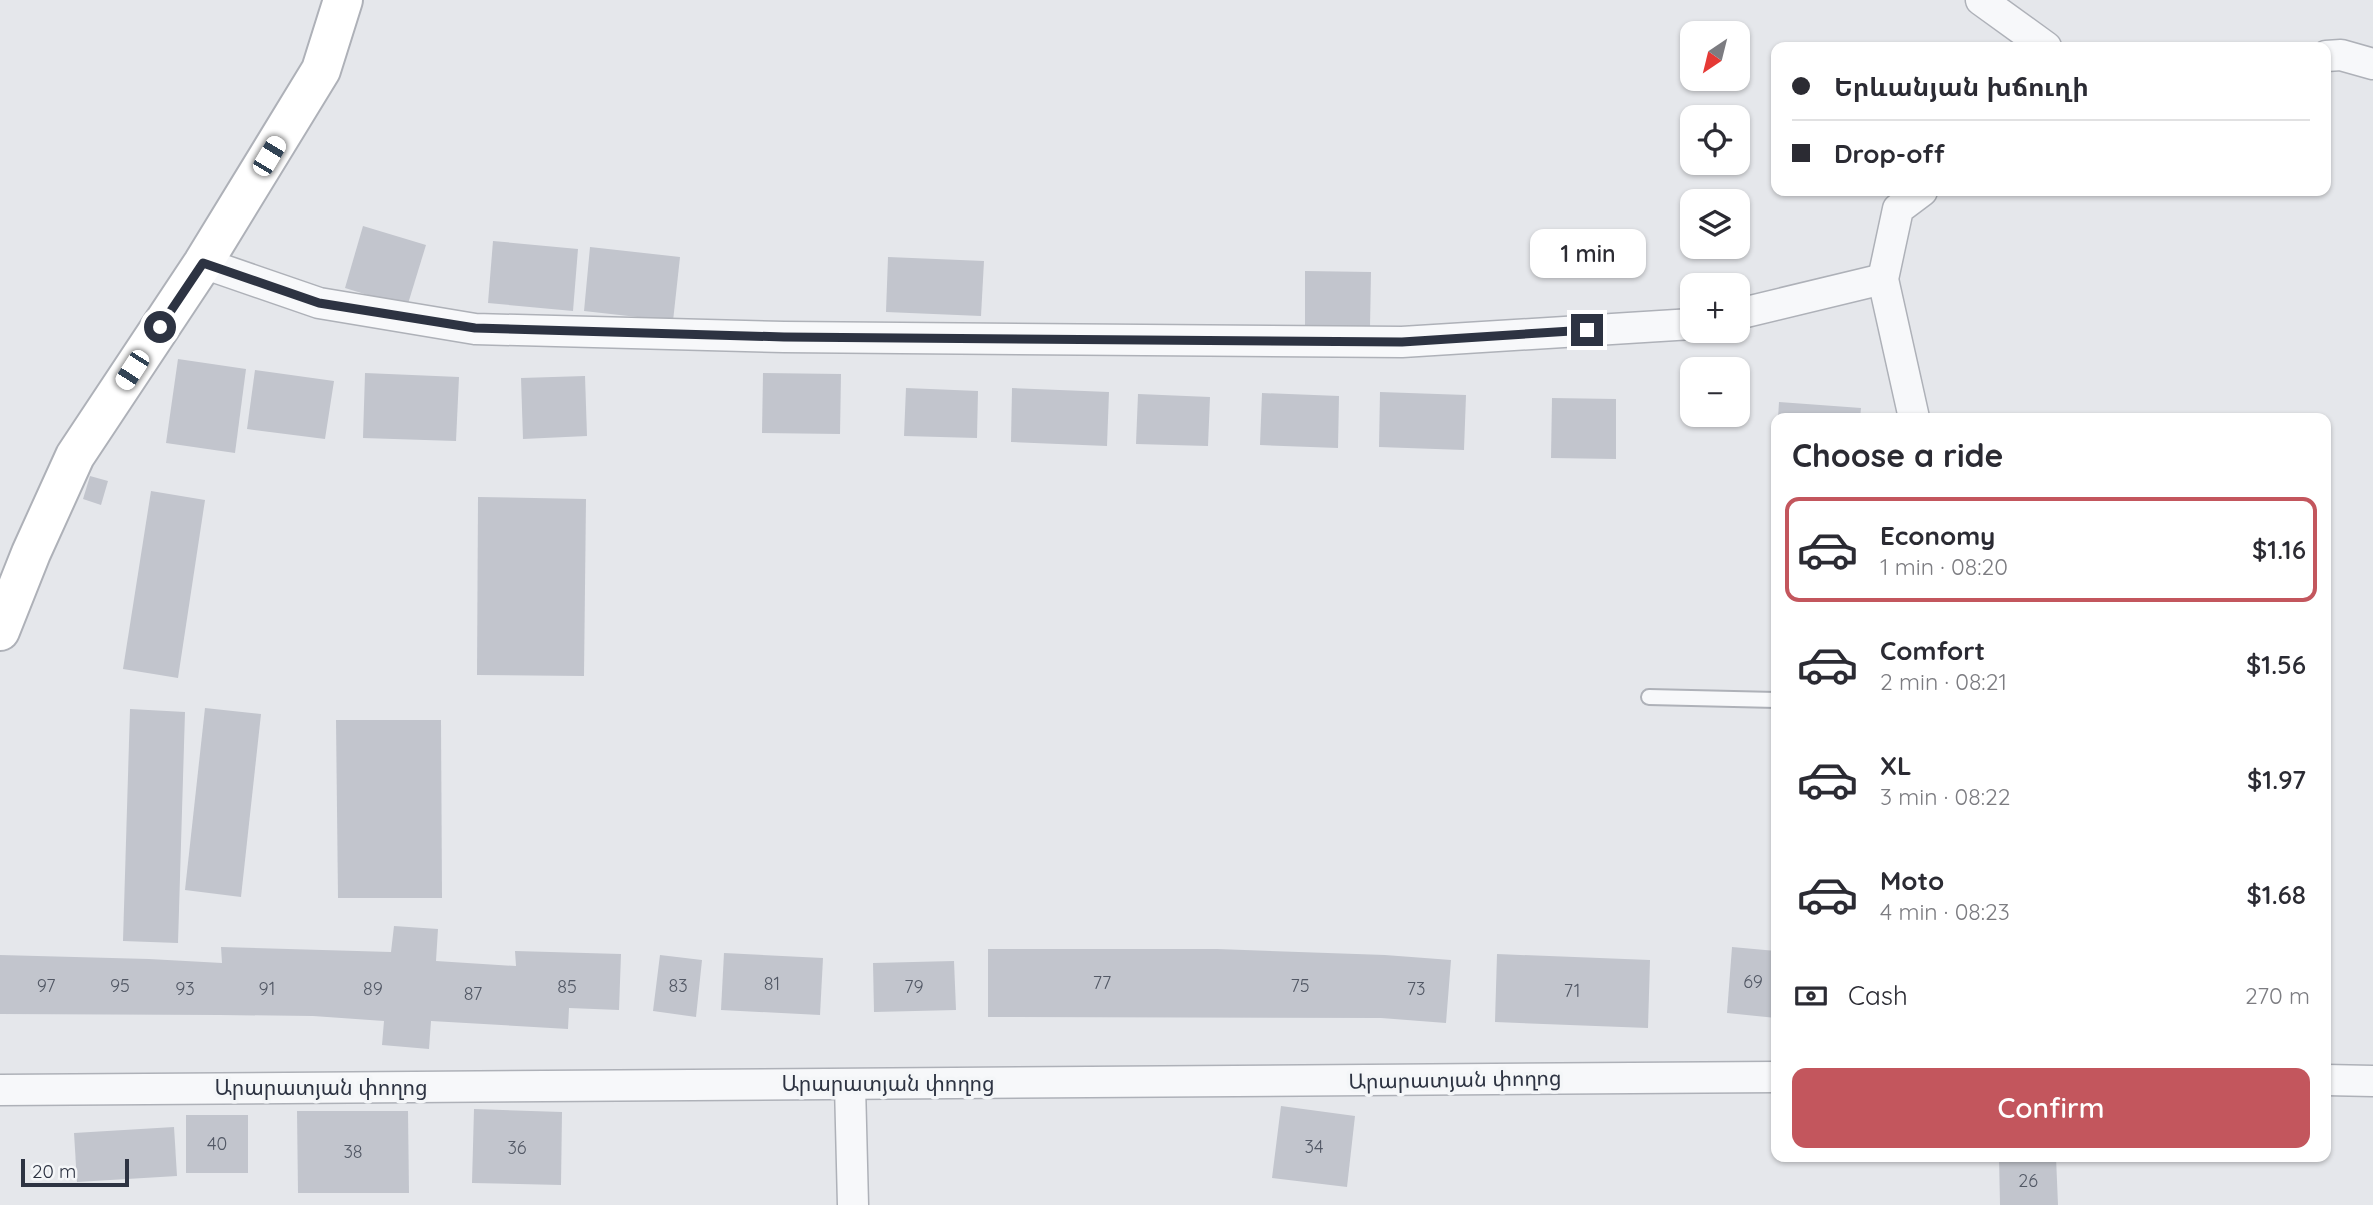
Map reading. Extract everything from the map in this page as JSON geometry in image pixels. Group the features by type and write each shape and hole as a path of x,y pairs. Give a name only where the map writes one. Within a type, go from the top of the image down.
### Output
{"main road":[{"path":"0,631 31,553 75,456 203,263 321,70 343,0"}],"street":[{"path":"1980,0 2039,42"},
{"path":"2331,56 2341,55 2373,64"},
{"path":"1913,413 1883,279 1898,209 1916,196"},
{"path":"203,263 319,303 475,328 784,337 1402,342 1680,325"},
{"path":"1750,311 1883,279"},
{"name":"Արարատյան փողոց","path":"0,1090 1771,1077"},
{"path":"2331,1080 2373,1081"},
{"path":"850,1085 853,1205"}],"lane":[{"path":"1649,697 1771,700"}],"building":[{"path":"363,226 426,245 407,307 345,288"},
{"path":"493,241 578,249 573,311 488,303"},
{"path":"590,247 680,257 673,321 584,311"},
{"path":"888,257 984,261 981,316 886,312"},
{"path":"1305,271 1371,272 1370,327 1305,325"},
{"path":"178,359 246,369 235,453 166,443"},
{"path":"255,370 334,381 325,439 247,429"},
{"path":"365,373 459,377 456,441 363,438"},
{"path":"763,373 841,374 840,434 762,433"},
{"path":"585,376 587,436 523,439 521,378"},
{"path":"906,388 978,391 977,438 904,436"},
{"path":"1012,388 1109,392 1107,446 1011,442"},
{"path":"1380,392 1466,395 1464,450 1379,447"},
{"path":"1262,393 1339,396 1338,448 1260,445"},
{"path":"1138,394 1210,397 1208,446 1136,444"},
{"path":"1552,398 1616,399 1616,459 1551,458"},
{"path":"1779,402 1861,408 1860,413 1778,413"},
{"path":"90,476 108,481 101,505 83,499"},
{"path":"151,491 205,500 178,678 123,669"},
{"path":"478,497 586,499 584,676 477,675"},
{"path":"205,708 261,714 241,897 185,890"},
{"path":"130,709 185,712 178,943 123,941"},
{"path":"336,720 441,720 442,898 338,898"},
{"path":"394,926 438,929 436,961 516,966 515,951 621,954 619,1010 569,1008 568,1029 431,1021 429,1049 382,1045 384,1021 313,1016 0,1014 0,955 222,963 221,947 391,952"},
{"path":"1732,947 1771,951 1771,1017 1727,1013"},
{"path":"988,949 1217,949 1451,960 1446,1023 1381,1018 988,1017"},
{"path":"724,953 823,958 820,1015 721,1010"},
{"path":"1497,954 1650,960 1648,1028 1495,1022"},
{"path":"660,955 702,960 696,1017 653,1011"},
{"path":"954,961 956,1010 874,1012 873,963"},
{"path":"1281,1106 1355,1116 1347,1187 1272,1178"},
{"path":"474,1109 562,1112 561,1185 472,1183"},
{"path":"297,1111 408,1111 409,1193 298,1193"},
{"path":"186,1115 248,1115 248,1173 186,1173"},
{"path":"174,1127 177,1176 77,1182 74,1133"},
{"path":"1999,1162 2056,1162 2058,1205 2000,1205"}],"route":[{"path":"160,327 203,263 319,303 475,328 784,337 1402,342 1587,330"}]}
